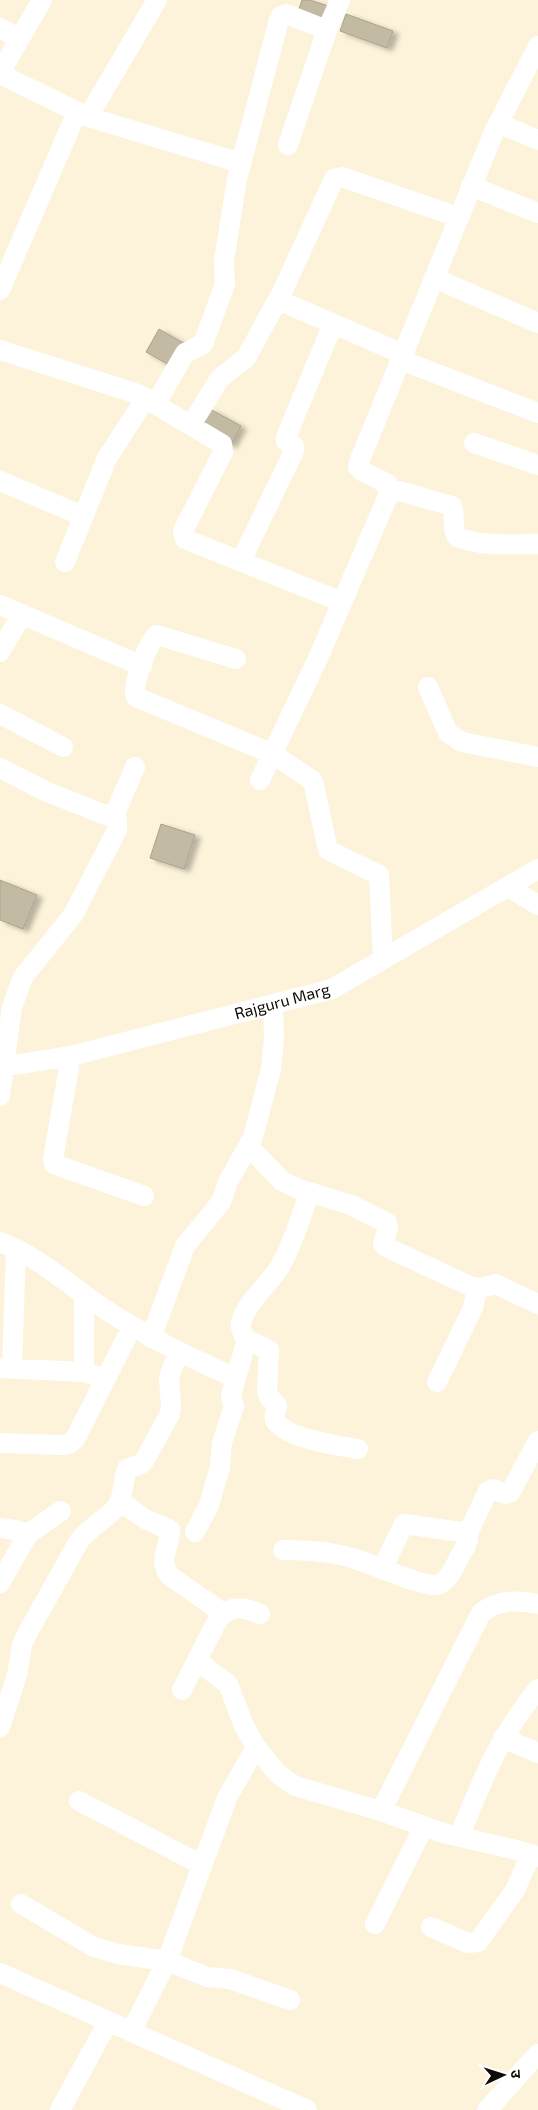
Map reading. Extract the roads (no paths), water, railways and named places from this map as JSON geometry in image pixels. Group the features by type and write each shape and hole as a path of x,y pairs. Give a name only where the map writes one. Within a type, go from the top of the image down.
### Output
{"street":[{"path":"42,0 0,73 83,114 241,163"},
{"path":"0,290 83,114 157,0"},
{"path":"288,145 327,30 340,0"},
{"path":"66,562 107,458 185,353 199,347 206,338 225,284 224,261 241,163 281,16 286,14 292,15 327,30"},
{"path":"0,28 20,39"},
{"path":"536,53 498,123 358,462 358,467 362,471 388,484 390,488 452,506 454,509 454,532 457,537 463,540 499,544 538,544"},
{"path":"498,123 538,140"},
{"path":"191,425 220,378 246,358 278,300 330,185 337,176 458,217"},
{"path":"471,186 538,213"},
{"path":"434,278 538,323"},
{"path":"278,300 402,357 538,413"},
{"path":"241,561 294,451 294,446 286,441 286,437 333,324"},
{"path":"0,350 151,400 222,444 224,448 183,531 183,537 342,602"},
{"path":"474,443 538,465"},
{"path":"0,481 84,516"},
{"path":"260,780 319,656 390,488"},
{"path":"0,605 142,666"},
{"path":"0,652 22,614"},
{"path":"236,659 157,635 152,640 134,688 136,696 273,754 313,781 328,850 378,875 383,959"},
{"path":"428,687 448,734 453,738 462,742 538,757"},
{"path":"0,714 63,747"},
{"path":"113,818 135,767"},
{"path":"0,768 45,791 117,820 117,830 79,906 29,968 21,981 12,1007 2,1067 0,1096"},
{"name":"Rajguru Marg","path":"2,1067 71,1056 332,989 538,869"},
{"path":"508,887 538,905"},
{"path":"151,1338 185,1246 220,1202 228,1182 249,1147 271,1069 274,1039 273,1004"},
{"path":"71,1056 53,1159 54,1164 144,1196"},
{"path":"249,1147 282,1181 310,1193 351,1205 387,1223 388,1228 383,1241 384,1246 477,1289 494,1284 538,1304"},
{"path":"310,1193 280,1266 244,1316 240,1329 246,1340 269,1350 267,1391 269,1397 277,1404 274,1417 276,1421 294,1434 305,1439 358,1449"},
{"path":"8,1245 132,1327 178,1352 235,1378"},
{"path":"8,1245 6,1368 84,1372 106,1379"},
{"path":"438,1382 454,1344 473,1308 477,1289"},
{"path":"84,1295 84,1372"},
{"path":"0,1443 69,1444 75,1439 132,1327"},
{"path":"195,1532 209,1505 220,1467 222,1443 234,1406 231,1395 246,1340"},
{"path":"0,1727 17,1675 22,1645 28,1632 79,1540 90,1528 114,1509 120,1501 127,1469 144,1461 170,1414 169,1378 178,1352"},
{"path":"467,1531 470,1529 488,1491 493,1489 504,1494 510,1493 538,1441"},
{"path":"120,1501 145,1519 170,1530 163,1564 165,1570 170,1576 223,1614"},
{"path":"0,1583 28,1534 61,1511"},
{"path":"382,1568 404,1524 467,1531"},
{"path":"0,1528 28,1534"},
{"path":"283,1550 317,1551 350,1557 433,1585 441,1584 451,1573 467,1542 469,1535 467,1531"},
{"path":"381,1811 482,1612 492,1604 504,1601 538,1604"},
{"path":"182,1690 218,1619 223,1614 228,1610 240,1607 248,1608 260,1614"},
{"path":"197,1661 228,1684 244,1726 256,1747 278,1774 295,1786 381,1811 459,1837 535,1856 510,1900 478,1942 468,1943 431,1927"},
{"path":"459,1837 503,1738 517,1715 538,1689"},
{"path":"503,1738 538,1753"},
{"path":"132,2032 167,1961 227,1798 256,1747"},
{"path":"79,1801 202,1865"},
{"path":"375,1924 424,1826"},
{"path":"21,1904 94,1947 106,1951 167,1961 207,1977 230,1979 290,2000"},
{"path":"0,1973 308,2110"},
{"path":"60,2110 108,2022"},
{"path":"487,2110 538,2054"}]}
